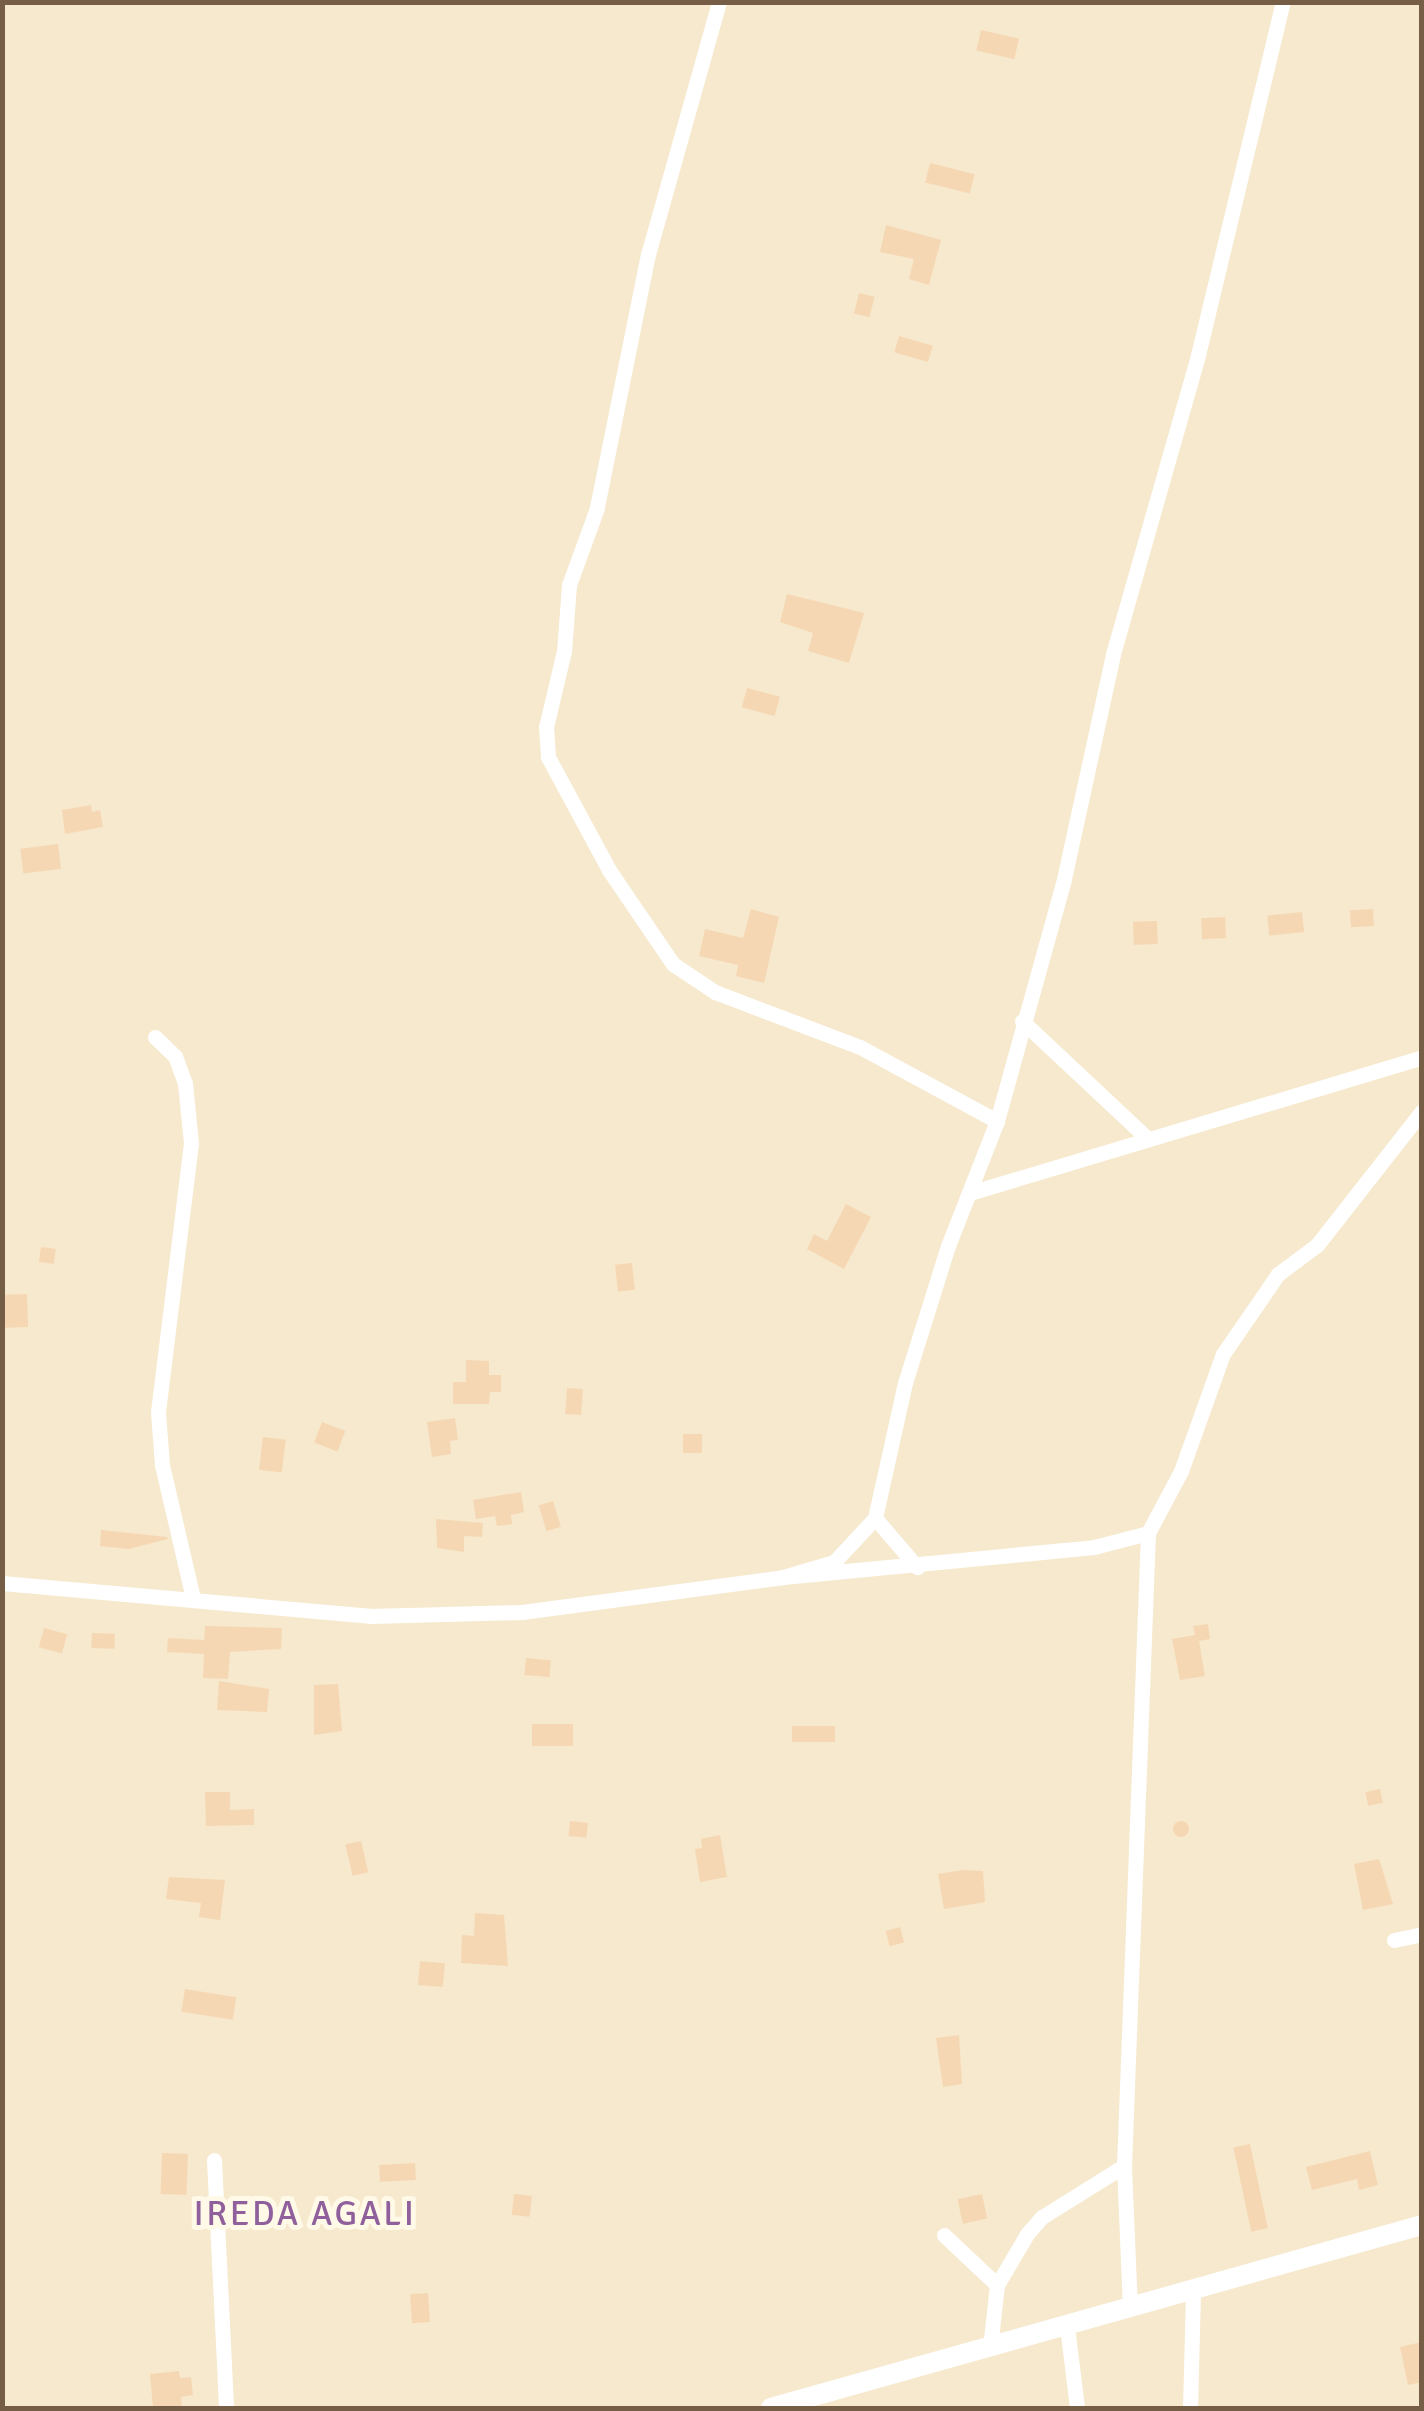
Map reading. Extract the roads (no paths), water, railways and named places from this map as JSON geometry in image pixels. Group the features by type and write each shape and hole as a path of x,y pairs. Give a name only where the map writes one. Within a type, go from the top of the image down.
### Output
{"street":[{"path":"719,2 648,254 597,508 569,585 564,651 546,727 548,757 609,870 673,964 715,992 860,1047 998,1121"},
{"path":"783,1577 834,1562 875,1518 905,1384 948,1246 973,1192 998,1121 1283,2"},
{"path":"1022,1021 1146,1137"},
{"path":"155,1038 175,1056 185,1084 191,1142 158,1412 162,1465 192,1598"},
{"path":"973,1192 1146,1137 1422,1058"},
{"path":"1130,2308 1124,2166 1148,1533 1181,1471 1223,1354 1278,1274 1317,1245 1422,1111"},
{"path":"875,1518 916,1567"},
{"path":"2,1583 370,1616 522,1612 783,1577 1094,1547 1148,1533"},
{"path":"1394,1940 1422,1934"},
{"path":"214,2160 226,2408"},
{"path":"990,2348 997,2285 1042,2216 1124,2166"},
{"path":"771,2408 1422,2225"},
{"path":"944,2235 997,2285"},
{"path":"1190,2408 1193,2291"},
{"path":"1067,2326 1077,2408"}],"district":[{"name":"IREDA AGALI","path":"305,2214"}]}
